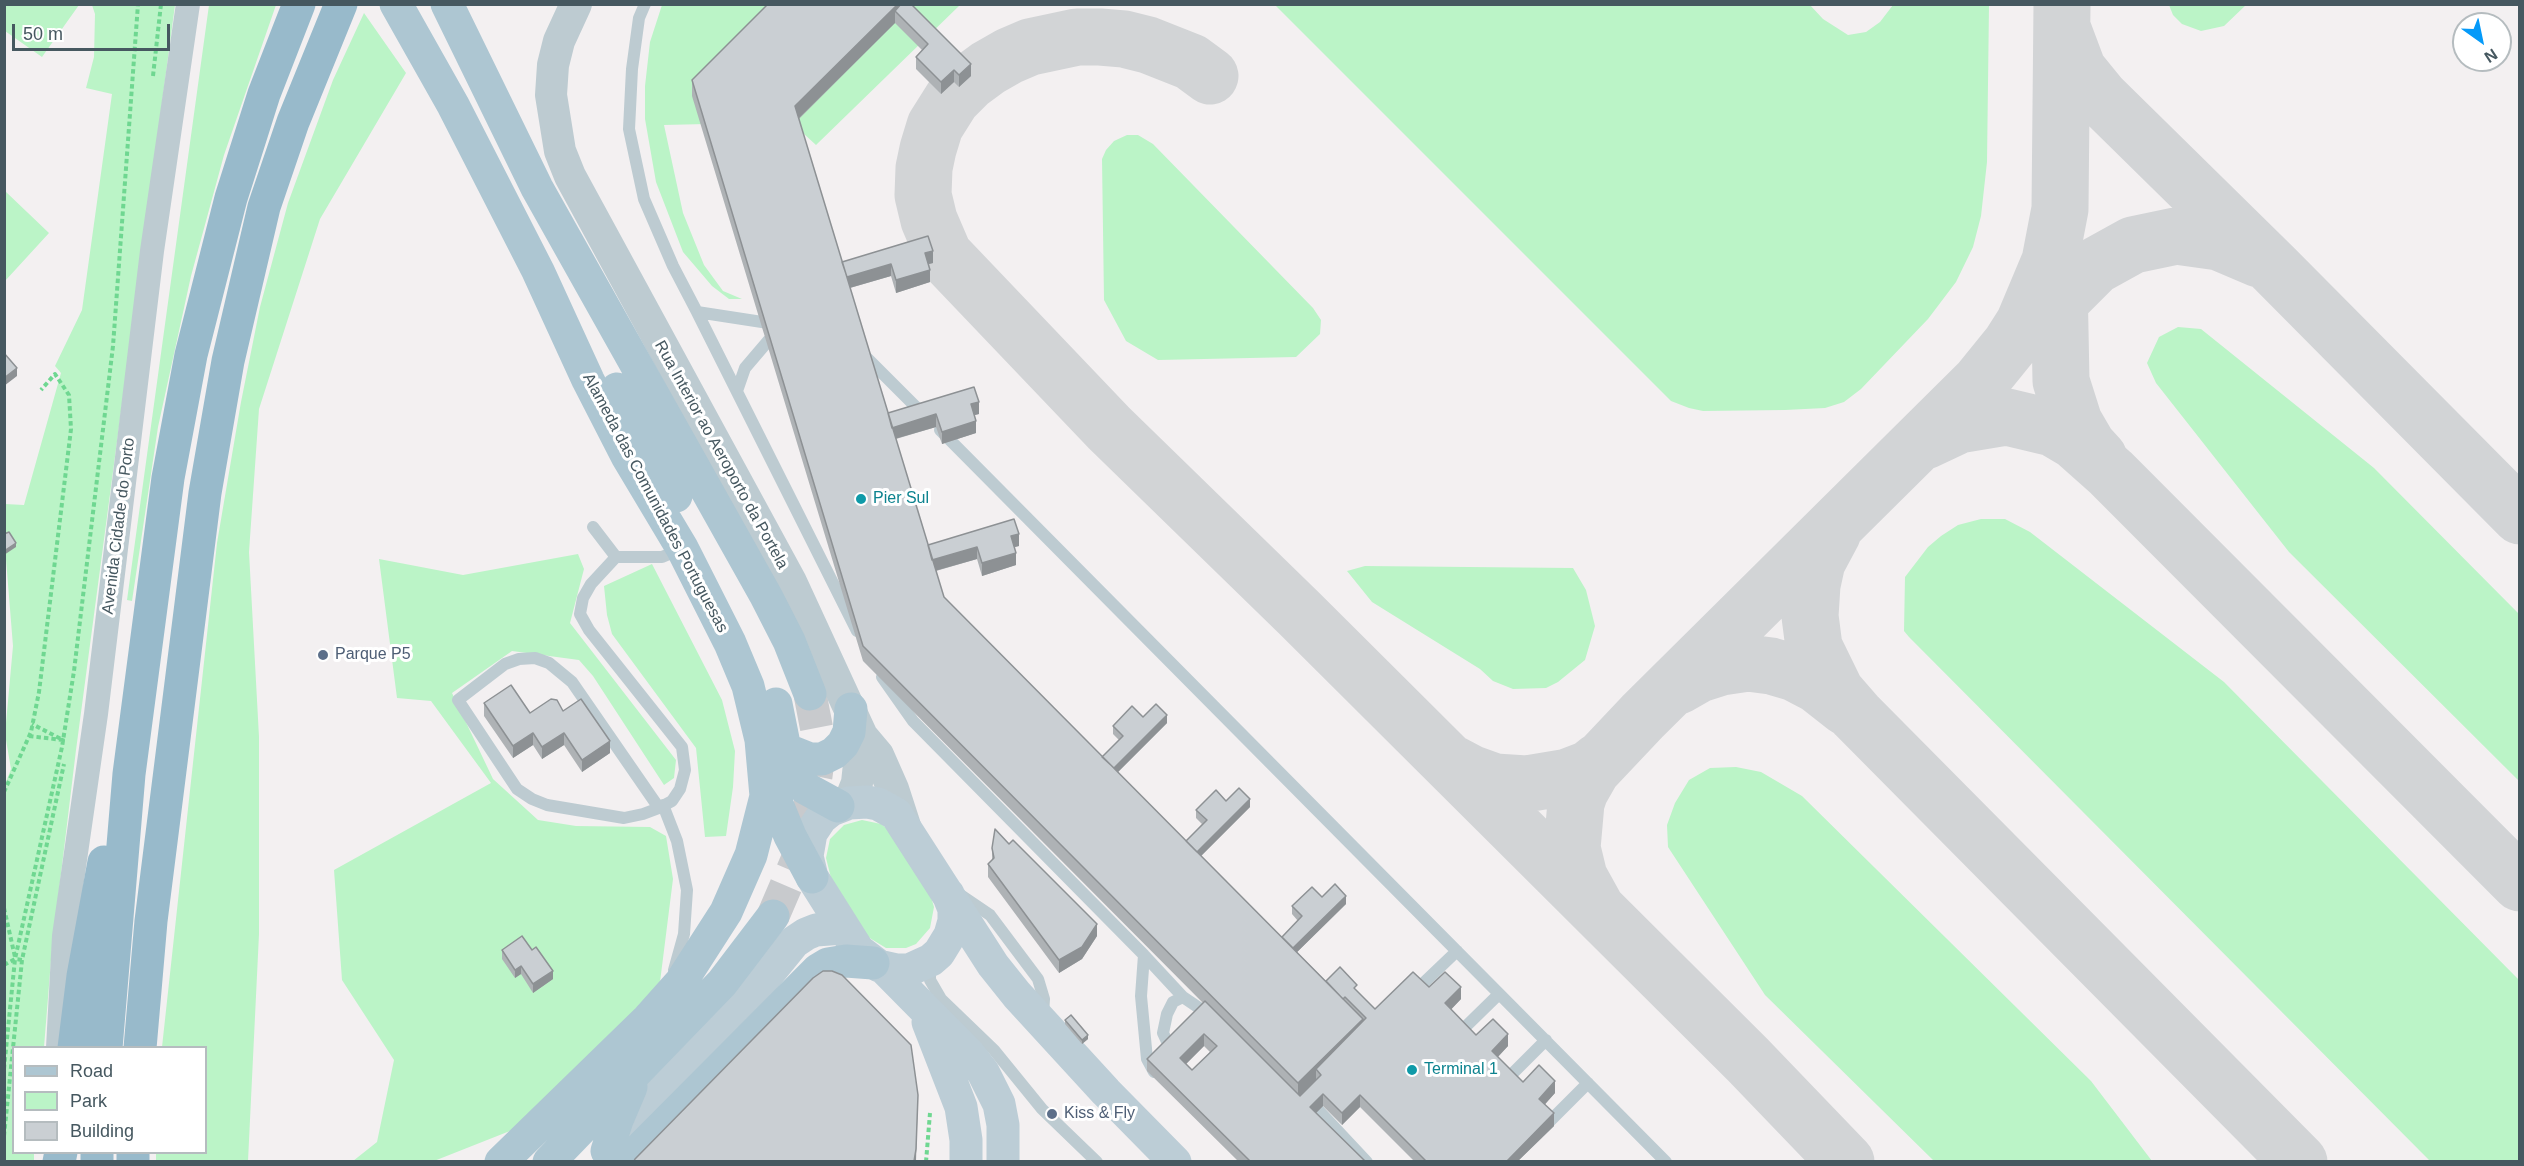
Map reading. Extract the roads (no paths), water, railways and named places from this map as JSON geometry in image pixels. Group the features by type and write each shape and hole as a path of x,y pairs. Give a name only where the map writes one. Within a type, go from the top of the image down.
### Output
{"highway":[{"path":"106,1046 129,774 168,478 190,355 231,198 264,94 299,4"},
{"path":"140,1046 151,921 205,493 228,361 264,207 294,122 337,15"},
{"path":"74,1046 100,876 111,830 129,774"}],"main road":[{"name":"Alameda das Comunidades Portuguesas","path":"396,4 469,136 538,271 588,380 627,456 682,548 734,653 773,744 766,796 751,855 741,883 704,947 681,982 654,1012 501,1161"},
{"path":"447,4 537,188 766,596 789,641 810,694"},
{"path":"537,188 551,248 602,362 708,553 768,677 777,804 812,878 862,956 879,966 968,1053 983,1072 993,1089 1003,1125 1004,1161"},
{"path":"773,744 810,759 822,759 834,753 843,744 856,722"},
{"path":"773,744 805,788 844,804"},
{"path":"812,878 807,865 808,842 821,818 844,804 867,801 878,804 896,814 905,826"},
{"name":"Rua Interior ao Aeroporto da Portela","path":"905,826 993,965 1043,1024 1113,1100 1175,1161"},
{"name":"Rua Interior ao Aeroporto da Portela","path":"931,960 946,943 954,921 954,909 944,888"},
{"path":"549,1161 722,983 773,916"},
{"path":"631,1151 638,1110 750,996 794,942 816,930 843,928"},
{"path":"631,1151 769,1029 818,970 828,964 846,961 909,970 931,960"},
{"path":"923,1010 961,1107 966,1140 966,1161"},
{"path":"631,1151 617,1120 638,1072"}],"street":[{"name":"Avenida Cidade do Porto","path":"58,1046 64,936 96,714 152,251 188,4"},
{"name":"Rua Interior ao Aeroporto da Portela","path":"576,4 559,40 553,65 551,95 560,151 570,176 791,582 856,722 878,755 886,772 905,826"},
{"path":"844,804 857,783 856,722"}],"lane":[{"path":"645,4 639,18 632,69 628,129 644,199 673,266 822,565 864,644"},
{"path":"697,312 792,327 768,341 745,368 737,391"},
{"path":"854,345 1666,1161"},
{"path":"593,527 616,557"},
{"path":"654,1012 668,985 680,951 687,904 682,858 661,806 572,682 549,663 535,658 519,659 505,664 458,700 517,789 532,799 547,805 624,818 643,814 661,806 672,801 681,789 685,770 682,747 590,630 580,614 583,598 591,584 616,557 662,557 682,548"},
{"path":"875,665 913,721 1183,997 1220,1021"},
{"path":"1400,1005 1457,951"},
{"path":"1144,955 1141,996 1147,1059 1158,1078"},
{"path":"931,960 930,980 941,999 994,1050 1042,1109 1097,1161"},
{"path":"1444,1048 1499,994"},
{"path":"1170,1048 1163,1033 1167,1014 1173,1002 1183,997"},
{"path":"1495,1091 1546,1040"},
{"path":"1534,1136 1588,1083"},
{"path":"1302,1093 1367,1161"}],"tunnel":[{"path":"773,916 800,853 816,776 820,746 810,694"}],"place":[{"name":"Pier Sul","path":"861,499"},
{"name":"Parque P5","path":"323,655"},
{"name":"Terminal 1","path":"1412,1070"},
{"name":"Kiss & Fly","path":"1052,1114"}]}
